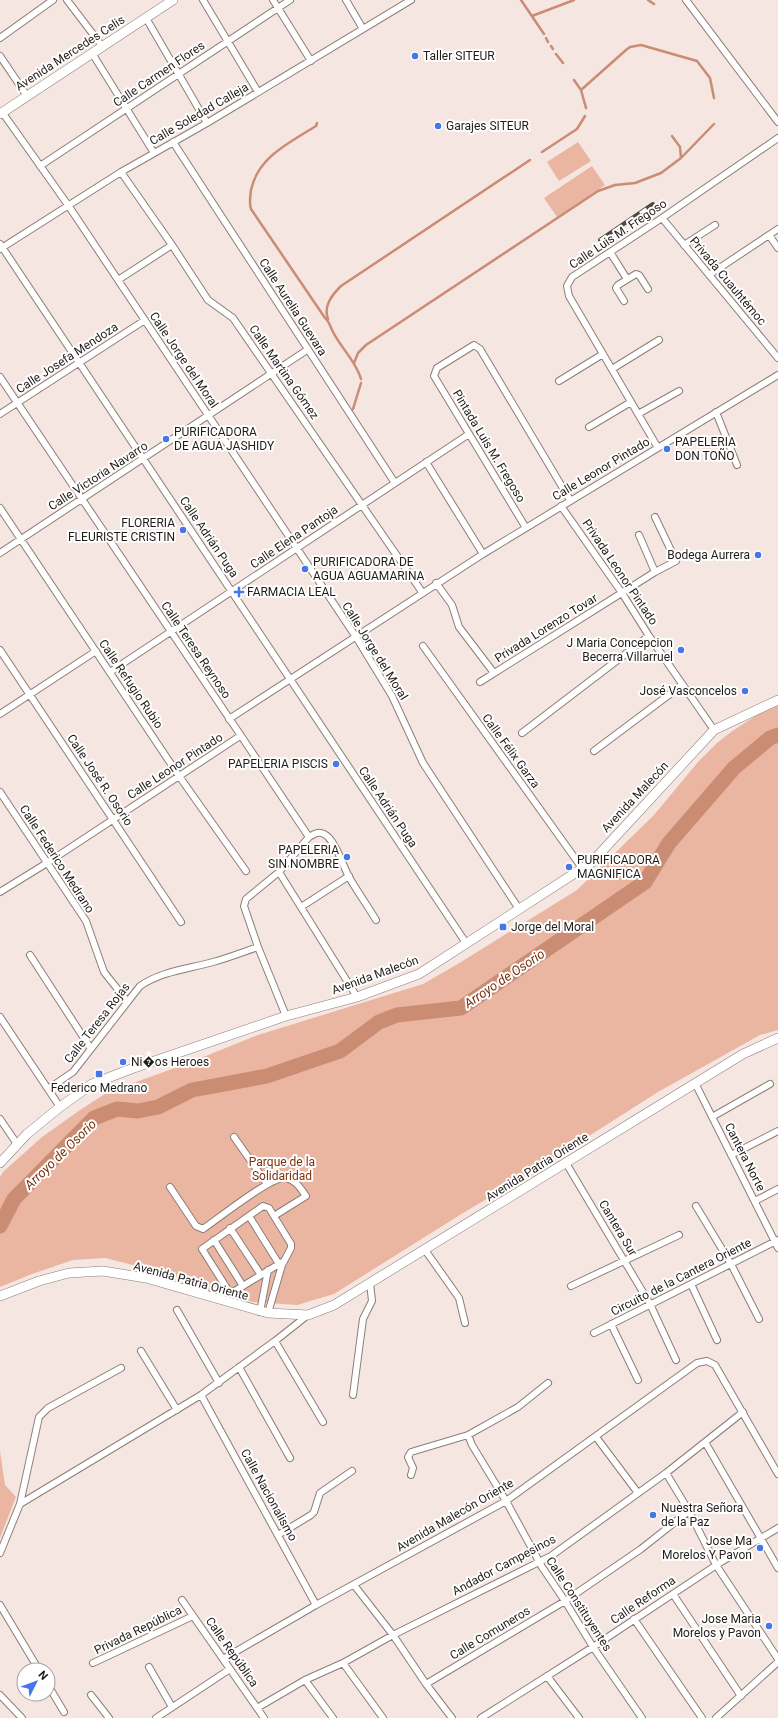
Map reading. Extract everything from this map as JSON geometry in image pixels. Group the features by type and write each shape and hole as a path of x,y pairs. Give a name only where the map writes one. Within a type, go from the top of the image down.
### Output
{"street":[{"path":"0,38 53,0"},
{"path":"67,0 102,46"},
{"path":"203,0 258,92"},
{"path":"273,0 311,61"},
{"name":"Calle Carmen Flores","path":"40,166 290,0"},
{"path":"346,0 363,29"},
{"name":"Calle Soledad Calleja","path":"1,247 121,172 207,123 411,0"},
{"path":"686,0 778,122"},
{"name":"Avenida Mercedes Celis","path":"1,113 146,18 167,1"},
{"path":"146,18 207,123"},
{"path":"92,54 154,153"},
{"path":"0,56 27,96"},
{"name":"Calle Jorge del Moral","path":"1,113 68,205 356,637 392,696 423,763 519,909"},
{"name":"Calle Luis M. Fregoso","path":"658,448 570,296 567,286 572,277 662,218 778,138"},
{"name":"Calle Aurelia Guevara","path":"173,142 395,483"},
{"name":"Calle Martina Gómez","path":"121,172 208,300 233,318 422,592"},
{"name":"Privada Cuauhtémoc","path":"662,218 778,358"},
{"path":"684,245 715,225"},
{"path":"709,275 778,228"},
{"path":"769,235 778,248"},
{"path":"118,280 172,245"},
{"name":"Calle Adrián Puga","path":"1,247 466,943"},
{"path":"610,252 627,279"},
{"path":"624,301 616,288 618,284 636,274 640,275 648,289"},
{"name":"Calle Josefa Mendoza","path":"0,414 145,320"},
{"path":"612,369 658,340"},
{"name":"Pintada Luis M. Fregoso","path":"526,528 434,376 437,368 474,345 480,349 570,500"},
{"name":"Calle Victoria Navarro","path":"0,553 307,350"},
{"path":"559,381 603,354"},
{"name":"Calle Leonor Pintado","path":"229,720 436,583 570,500 778,375"},
{"name":"Calle Teresa Reynoso","path":"0,377 309,837"},
{"path":"638,414 679,391"},
{"path":"590,427 631,402"},
{"path":"716,412 737,465"},
{"name":"Calle Elena Pantoja","path":"110,672 469,434"},
{"path":"426,462 483,554"},
{"name":"Privada Leonor Pintado","path":"561,506 622,593 649,636 714,730"},
{"name":"Calle Refugio Rubio","path":"0,508 180,776 246,871"},
{"name":"Privada Lorenzo Tovar","path":"480,682 676,560 655,517"},
{"path":"640,535 656,572"},
{"path":"436,583 452,605 459,627 494,673"},
{"path":"522,733 649,636"},
{"name":"Calle Félix Garza","path":"423,646 582,868"},
{"name":"Calle José R. Osorio","path":"0,650 114,819 181,922"},
{"path":"0,714 96,651"},
{"path":"594,751 682,685"},
{"name":"Avenida Malecón","path":"0,1163 27,1134 60,1106 92,1084 131,1069 286,1016 358,997 419,974 592,862 714,730 778,700"},
{"name":"Calle Leonor Pintado","path":"0,892 47,863 240,736"},
{"name":"Calle Federico Medrano","path":"0,792 86,921 104,972 127,1001"},
{"path":"286,1016 258,947 244,906 246,899 279,872 309,837 315,833 325,834 333,844 349,876 376,920"},
{"path":"279,872 358,997"},
{"path":"301,907 349,876"},
{"name":"Calle Teresa Rojas","path":"48,1089 74,1072 140,986 151,979 184,968 213,962 258,947"},
{"path":"30,955 91,1049"},
{"path":"0,1017 60,1106"},
{"name":"Avenida Patria Oriente","path":"20,1504 201,1395 308,1315 334,1305 743,1054 778,1038"},
{"name":"Cantera Norte","path":"695,1084 777,1241 778,1248"},
{"path":"712,1117 770,1084"},
{"path":"0,1119 17,1144"},
{"path":"731,1155 778,1131"},
{"path":"234,1137 267,1184"},
{"name":"Cantera Sur","path":"566,1163 650,1304 676,1360"},
{"path":"170,1187 196,1226 204,1229 267,1184 277,1179 286,1178 298,1184 306,1196 274,1216"},
{"path":"755,1201 778,1189"},
{"path":"264,1313 275,1287 281,1262 291,1248 291,1244 267,1206 264,1206 203,1247 202,1253 228,1290 233,1292 281,1262"},
{"path":"696,1206 731,1264 759,1320"},
{"path":"249,1216 281,1262"},
{"path":"230,1228 261,1275"},
{"path":"571,1286 679,1234"},
{"path":"214,1240 244,1286"},
{"name":"Circuito de la Cantera Oriente","path":"594,1333 777,1241"},
{"path":"425,1250 459,1298 465,1323"},
{"path":"264,1313 265,1286 268,1270"},
{"name":"Avenida Patria Oriente","path":"0,1296 39,1281 69,1273 103,1271 146,1278 264,1313 308,1315"},
{"path":"353,1395 363,1319 372,1301 370,1283"},
{"path":"691,1284 717,1340"},
{"path":"265,1286 275,1287"},
{"path":"177,1310 219,1383"},
{"path":"611,1324 638,1380"},
{"path":"275,1341 324,1422"},
{"path":"141,1351 177,1410"},
{"name":"Avenida Malecón Oriente","path":"223,1659 316,1605 506,1501 697,1363 707,1361 715,1365 743,1412"},
{"path":"239,1367 290,1458"},
{"path":"0,1553 20,1504 38,1420 41,1414 121,1368"},
{"path":"411,1475 413,1468 408,1457 411,1452 468,1435 518,1408 548,1383"},
{"name":"Calle Nacionalismo","path":"201,1395 316,1605"},
{"path":"743,1412 778,1474"},
{"name":"Andador Campesinos","path":"257,1708 305,1680 343,1663 393,1635 551,1556 666,1473 743,1412"},
{"name":"Calle Constituyentes","path":"468,1435 472,1445 506,1501 538,1562 593,1647 642,1718"},
{"path":"596,1437 638,1493"},
{"path":"705,1442 778,1568"},
{"path":"278,1535 311,1515 314,1512 320,1493 352,1471"},
{"path":"666,1473 689,1511 716,1565 778,1660 716,1718"},
{"name":"Calle Comuneros","path":"426,1684 564,1601 641,1549 689,1511"},
{"name":"Calle Reforma","path":"481,1718 593,1647 716,1565 778,1528"},
{"path":"354,1585 393,1635 426,1684 452,1718"},
{"path":"673,1594 741,1696"},
{"name":"Calle República","path":"182,1600 263,1716"},
{"path":"0,1605 34,1662"},
{"name":"Privada República","path":"93,1663 193,1616"},
{"path":"634,1620 702,1718"},
{"path":"343,1663 383,1718"},
{"path":"149,1667 172,1707"},
{"path":"156,1718 230,1668"},
{"path":"548,1676 579,1718"},
{"path":"305,1680 333,1718"},
{"path":"91,1694 109,1718"},
{"path":"0,1695 22,1718"},
{"path":"56,1699 64,1712"},
{"path":"255,1718 263,1716"}],"green space":[{"path":"578,142 591,161 559,181 547,162"},
{"path":"592,166 605,185 557,217 544,198"},
{"name":"Parque de la Solidaridad","path":"778,701 778,1030 760,1035 658,1092 534,1171 463,1213 334,1294 297,1305 253,1302 204,1290 173,1275 105,1258 73,1260 0,1287 0,1177 3,1172 42,1137 108,1092 186,1064 258,1035 423,984 461,962 577,890 654,815 698,762 717,743"},
{"path":"0,1451 5,1485 16,1497 0,1538"}],"waterway":[{"path":"521,0 544,34"},
{"path":"532,16 574,0"},
{"path":"648,0 654,4"},
{"path":"546,38 548,42"},
{"path":"581,90 626,50 630,47 641,45 697,61 710,78 714,98"},
{"path":"556,54 563,63"},
{"path":"574,80 581,90 586,108"},
{"path":"542,152 577,129 585,116"},
{"path":"317,123 316,126 276,152 260,168 251,190 250,207 328,321 336,338 356,366 361,379"},
{"path":"354,363 358,353 366,345 598,191 615,185 635,183 661,173 681,158 714,124"},
{"path":"672,136 680,147 681,158"},
{"path":"328,319 327,310 329,301 341,286 530,160"},
{"path":"353,409 361,383"},
{"name":"Arroyo de Osorio","path":"0,1226 14,1199 94,1118 117,1109 138,1111 158,1107 192,1090 267,1076 340,1051 379,1022 397,1015 461,1008 645,882 669,843 734,768 770,738 778,735"}],"railway":[{"path":"600,240 653,204"}],"place":[{"name":"Taller SITEUR","path":"415,56"},
{"name":"Garajes SITEUR","path":"438,126"},
{"name":"PURIFICADORA DE AGUA JASHIDY","path":"166,439"},
{"name":"PAPELERIA DON TOÑO","path":"667,449"},
{"name":"FLORERIA FLEURISTE CRISTIN","path":"183,530"},
{"name":"Bodega Aurrera","path":"758,555"},
{"name":"PURIFICADORA DE AGUA AGUAMARINA","path":"305,569"},
{"name":"FARMACIA LEAL","path":"239,592"},
{"name":"J Maria Concepcion Becerra Villarruel","path":"681,650"},
{"name":"José Vasconcelos","path":"745,691"},
{"name":"PAPELERIA PISCIS","path":"336,764"},
{"name":"PAPELERIA SIN NOMBRE","path":"347,857"},
{"name":"PURIFICADORA MAGNIFICA","path":"569,867"},
{"name":"Jorge del Moral","path":"503,927"},
{"name":"Ni�os Heroes","path":"123,1062"},
{"name":"Federico Medrano","path":"99,1074"},
{"name":"Nuestra Señora de la Paz","path":"653,1515"},
{"name":"Jose Ma Morelos Y Pavon","path":"760,1548"},
{"name":"Jose Maria Morelos y Pavon","path":"769,1626"}]}
